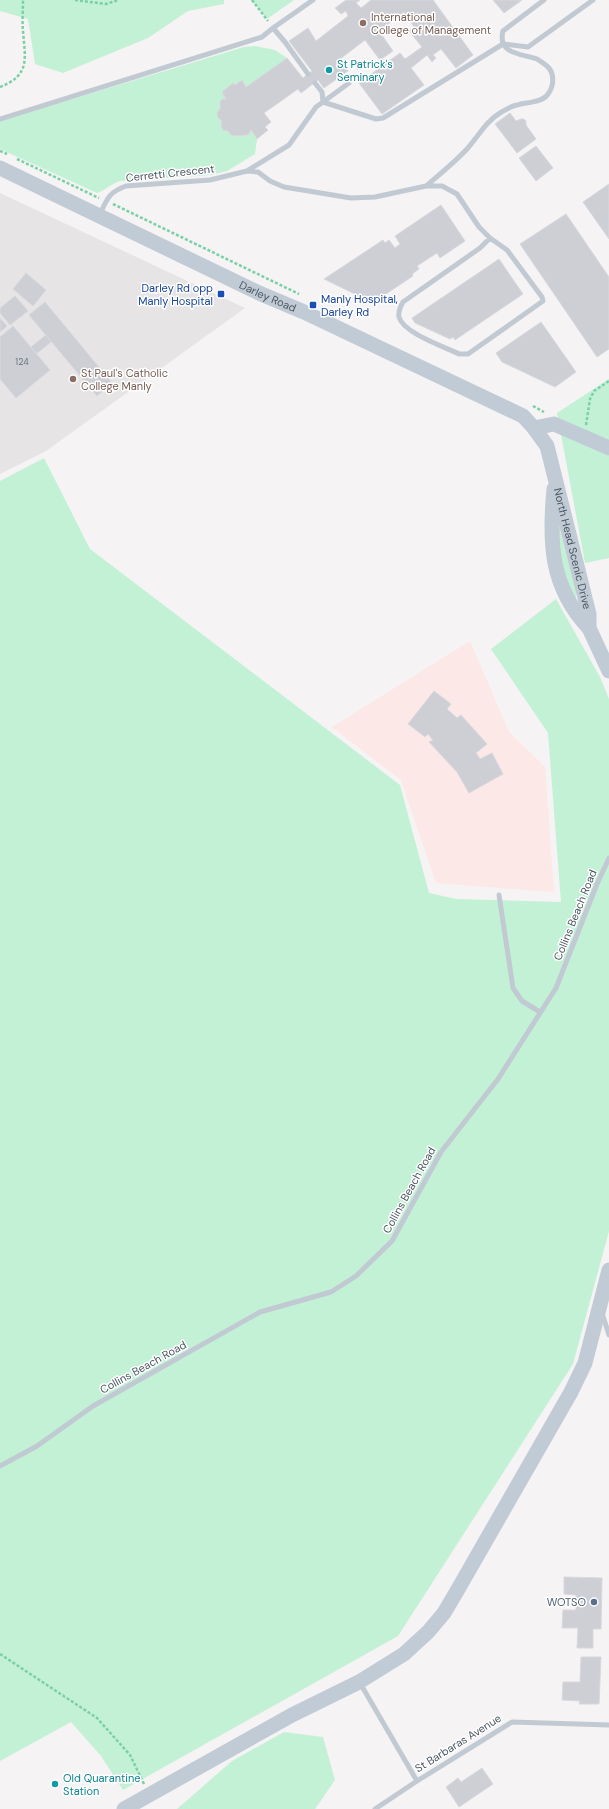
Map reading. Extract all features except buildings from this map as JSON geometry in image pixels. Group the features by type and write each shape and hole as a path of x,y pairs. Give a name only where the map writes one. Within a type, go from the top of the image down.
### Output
{"street":[{"name":"Darley Road","path":"0,168 259,293 304,312 523,416 534,428"},
{"path":"534,428 554,424 609,448"},
{"name":"North Head Scenic Drive","path":"534,428 547,446 554,482 566,518 589,614 589,628 609,670"},
{"path":"554,482 552,538 553,561 566,595 578,616 589,628"},
{"path":"124,1809 285,1719 359,1682 404,1654 428,1632 444,1613 571,1392 585,1363 609,1270"}],"lane":[{"path":"0,119 262,37 313,0"},
{"path":"426,186 468,148 499,113 515,105 540,100 548,95 553,82 553,75 549,68 539,60 511,52 503,44 501,39 503,31 544,0"},
{"path":"323,102 376,119 384,118 503,44 528,47 593,0"},
{"path":"273,28 308,74"},
{"path":"315,83 322,92 323,102"},
{"path":"247,171 289,145 316,108 349,83"},
{"path":"247,171 258,172 270,181 284,187 350,198 375,197 426,186 442,186 457,194 479,226 490,238 507,250 542,297 543,301 468,354 459,354 407,329 399,317 399,309 403,302 480,248 490,238"},
{"name":"Cerretti Crescent","path":"99,215 110,194 116,189 126,186 210,180 247,171"},
{"name":"Collins Beach Road","path":"0,1466 37,1446 93,1406 260,1312 331,1292 356,1276 392,1241 441,1152 498,1079 556,988 597,884 609,858"},
{"path":"499,895 513,988 522,1001 540,1012"},
{"path":"599,1306 609,1335"},
{"path":"359,1682 417,1780"},
{"name":"St Barbaras Avenue","path":"375,1809 417,1780 512,1722 609,1725"}],"path":[{"path":"0,87 10,83 18,76 26,61 23,30 23,0"},
{"path":"75,0 106,4 118,0"},
{"path":"252,0 273,28"},
{"path":"581,436 587,421 590,399 594,391 609,381"},
{"path":"0,1654 97,1718 130,1755 148,1795"}],"shaded area":[{"name":"St Paul's Catholic College Manly","path":"0,193 245,308 46,451 0,474"},
{"path":"470,641 509,732 545,767 554,892 436,883 401,780 332,727"}],"green space":[{"path":"0,0 224,0 224,4 188,11 148,38 63,73 35,64 28,19 0,11"},
{"path":"252,0 294,0 267,19"},
{"path":"255,46 275,50 287,58 246,87 242,80 235,85 233,83 222,92 226,99 222,99 220,109 217,113 218,118 222,121 221,126 223,130 240,136 248,135 251,130 257,139 255,154 227,171 210,175 120,181 97,193 0,149 0,121 244,47"},
{"path":"609,379 609,558 585,563 557,413"},
{"path":"44,458 90,549 400,785 429,893 456,899 561,902 548,733 491,649 556,599 600,677 609,699 609,1231 573,1364 398,1636 123,1790 101,1756 71,1722 0,1761 0,481"},
{"path":"558,522 576,592 576,597 574,598 561,573"},
{"path":"284,1732 323,1737 335,1780 315,1809 177,1809 232,1761"}],"place":[{"name":"International College of Management","path":"363,23"},
{"name":"St Patrick's Seminary","path":"329,70"},
{"name":"Darley Rd opp Manly Hospital","path":"221,294"},
{"name":"Manly Hospital, Darley Rd","path":"313,305"},
{"name":"St Paul's Catholic College Manly","path":"73,379"},
{"name":"WOTSO","path":"594,1602"},
{"name":"Old Quarantine Station","path":"55,1784"}]}
